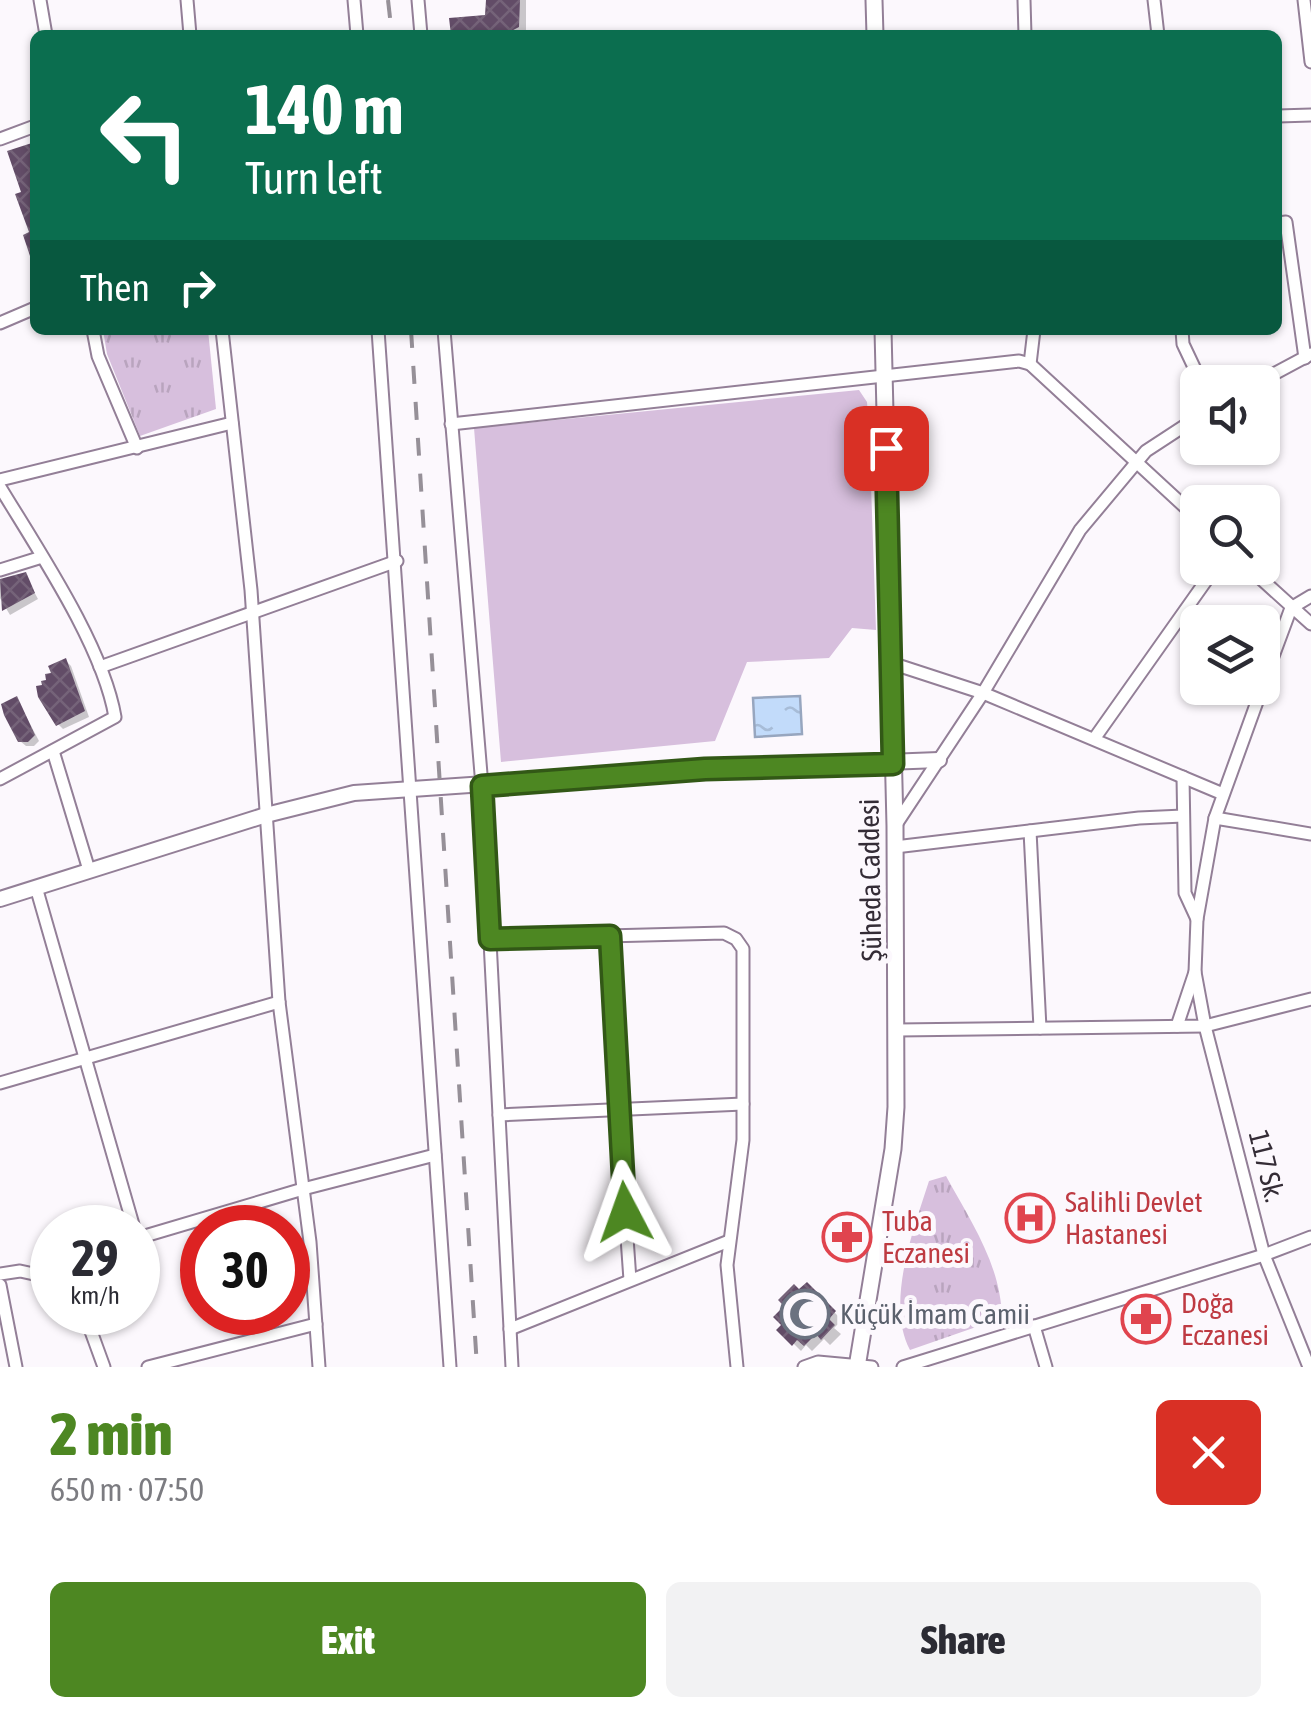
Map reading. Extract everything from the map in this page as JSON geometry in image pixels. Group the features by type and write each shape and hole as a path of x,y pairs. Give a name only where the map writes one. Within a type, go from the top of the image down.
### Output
{"main road":[{"path":"874,0 875,30"},
{"name":"Şüheda Caddesi","path":"862,1366 893,1149 898,1030 883,335"}],"street":[{"path":"40,0 45,30"},
{"path":"187,0 190,30"},
{"path":"354,0 357,30"},
{"path":"418,0 421,30"},
{"path":"1024,0 1024,30"},
{"path":"1154,0 1157,30"},
{"path":"1304,0 1311,62"},
{"path":"1282,116 1311,114"},
{"path":"0,139 30,128"},
{"path":"1280,371 1308,356 1286,222 1282,222"},
{"path":"0,323 30,310"},
{"path":"95,335 98,356 137,448"},
{"path":"223,335 252,611 279,1002 303,1189 319,1367"},
{"path":"378,335 450,1367"},
{"path":"444,335 482,786 512,1367"},
{"path":"1030,364 1033,335"},
{"path":"1182,335 1193,365"},
{"path":"450,424 1019,361 1030,364 1180,501"},
{"path":"0,779 115,716 100,666 0,484 232,423"},
{"path":"896,826 983,692 1080,530 1146,451 1180,429"},
{"path":"0,570 42,557"},
{"path":"100,666 396,561"},
{"path":"1094,739 1203,585"},
{"path":"1266,585 1311,624"},
{"path":"1280,638 1291,608 1311,596"},
{"path":"890,662 983,692 1223,794"},
{"path":"1177,1026 1194,972 1197,920 1215,818 1255,705"},
{"path":"52,751 89,870"},
{"path":"0,899 266,815 354,792 705,769 939,760"},
{"path":"1183,777 1185,893 1197,920"},
{"path":"895,847 1183,816"},
{"path":"1215,818 1311,834"},
{"path":"1030,831 1040,1028"},
{"path":"36,888 127,1205"},
{"path":"490,939 724,933 743,949 743,1140 728,1265 736,1367"},
{"path":"610,936 630,1280"},
{"name":"117 Sk.","path":"1194,972 1264,1255 1309,1367"},
{"path":"898,1030 1205,1026 1311,999"},
{"path":"0,1083 279,1002"},
{"path":"499,1115 743,1104"},
{"path":"160,1231 434,1155"},
{"path":"902,1367 1311,1237"},
{"path":"510,1329 729,1241"},
{"path":"0,1274 30,1273"},
{"path":"0,1285 16,1367"},
{"path":"148,1367 316,1324"},
{"path":"1034,1326 1046,1367"},
{"path":"92,1335 104,1367"},
{"path":"804,1367 818,1362 862,1366"}],"green space":[{"path":"104,335 209,335 216,409 140,436 107,354"},
{"path":"859,390 867,402 869,427 876,630 852,628 829,658 747,662 715,741 501,762 474,428"},
{"path":"946,1176 990,1262 1002,1318 910,1350 900,1310 904,1266 929,1181"}],"water":[{"path":"800,696 802,734 755,737 753,698"}],"building":[{"path":"486,0 520,0 519,27 513,30 450,30 449,18 485,15"},
{"path":"30,144 30,256 23,235 29,232 15,194 21,192 7,151"},
{"path":"26,572 35,593 2,611 0,579"},
{"path":"66,658 85,711 56,726 38,697 36,686 46,680 45,674 51,673 48,666"},
{"path":"17,696 35,735 28,742 18,742 1,704"},
{"name":"Küçük İmam Camii","path":"807,1282 836,1311 829,1319 835,1325 821,1340 816,1334 804,1346 797,1340 792,1346 776,1330 781,1325 773,1317 784,1306 778,1300 794,1284 799,1289"}],"railway":[{"path":"388,0 391,30"},
{"path":"411,335 477,1367"}],"place":[{"name":"Salihli Devlet Hastanesi","path":"1030,1218"},
{"name":"Tuba Eczanesi","path":"847,1237"},
{"name":"Küçük İmam Camii","path":"805,1314"},
{"name":"Doğa Eczanesi","path":"1146,1319"}],"route":[{"path":"625,1212 610,936 490,939 482,786 705,769 893,764 886,448"}]}
